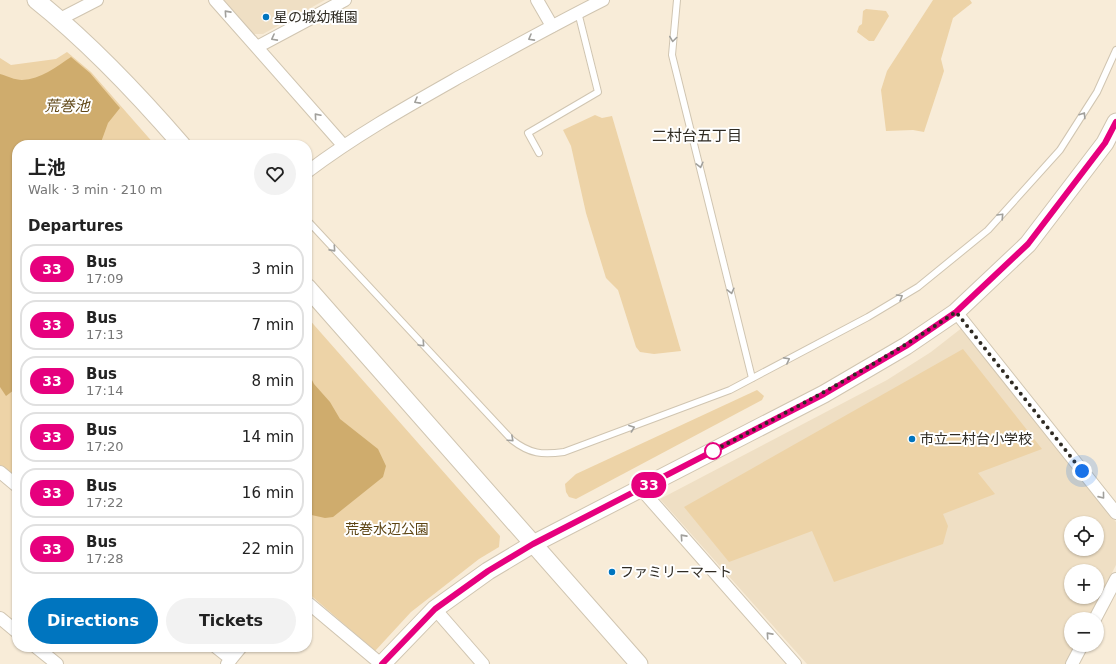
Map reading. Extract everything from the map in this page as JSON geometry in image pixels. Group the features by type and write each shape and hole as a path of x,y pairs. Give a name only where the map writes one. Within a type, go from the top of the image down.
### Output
{"street":[{"path":"36,0 60,19 133,90 178,140"},
{"path":"60,19 97,0"},
{"path":"215,0 343,145"},
{"path":"257,47 345,0"},
{"path":"537,0 552,26"},
{"path":"312,168 343,145 376,124 552,26 603,0"},
{"path":"312,606 381,664 435,609 488,571 533,544 824,394 906,346 956,312 1028,244 1105,143 1116,122"},
{"path":"312,293 639,664"},
{"path":"956,312 1116,513"},
{"path":"2,479 12,484"},
{"path":"641,489 795,664"},
{"path":"1099,612 1116,579"},
{"path":"435,609 483,664"},
{"path":"0,618 12,628"},
{"path":"42,652 57,664"},
{"path":"220,652 229,662 237,652"},
{"path":"1072,664 1078,652"}],"lane":[{"path":"677,0 672,54 752,378"},
{"path":"539,153 528,133 598,92 578,12"},
{"path":"312,225 512,440 524,449 546,454 564,452 730,390 868,317 918,287 988,230 1060,150 1097,92 1116,50"}],"shaded area":[{"name":"星の城幼稚園","path":"224,0 325,0 263,34 254,34"},
{"name":"市立二村台小学校","path":"963,327 1116,522 1116,565 1104,589 1104,564 1064,564 1064,604 1096,604 1092,612 1064,612 1064,652 1071,652 1065,664 807,664 660,499 887,380 931,352"}],"green space":[{"path":"933,0 970,0 972,3 953,18 941,59 944,71 924,132 913,130 886,131 881,90 887,71"},
{"path":"866,9 886,11 889,16 874,41 869,41 857,32 859,26 862,24 863,11"},
{"name":"荒巻池","path":"67,52 91,72 151,140 12,140 12,476 0,465 0,58 11,65 56,59"},
{"path":"595,115 602,118 612,116 681,351 654,354 640,352 636,347 618,290 606,278 586,213 571,146 563,130"},
{"name":"荒巻水辺公園","path":"312,323 500,536 499,547 479,559 411,612 375,651 312,596"},
{"path":"963,349 1042,449 978,473 995,494 943,514 948,526 943,544 834,582 812,531 729,562 684,507"},
{"path":"757,390 764,396 762,400 576,499 569,497 566,492 565,484 576,474"}],"water":[{"name":"荒巻池","path":"71,57 90,73 120,108 108,123 102,140 12,140 12,392 6,396 0,387 0,74 22,80 42,75"},
{"path":"312,380 330,402 340,419 378,449 386,466 383,477 333,517 325,518 312,515"}],"bus line":[{"name":"33","path":"382,664 435,609 488,571 533,544 824,394 906,346 956,312 1028,244 1105,143 1116,122"}],"place":[{"name":"星の城幼稚園","path":"266,17"},
{"name":"市立二村台小学校","path":"912,439"},
{"name":"ファミリーマート","path":"612,572"}],"district":[{"name":"二村台五丁目","path":"697,136"}],"route":[{"path":"713,451 711,452 824,394 906,346 956,312 1082,471"}]}
